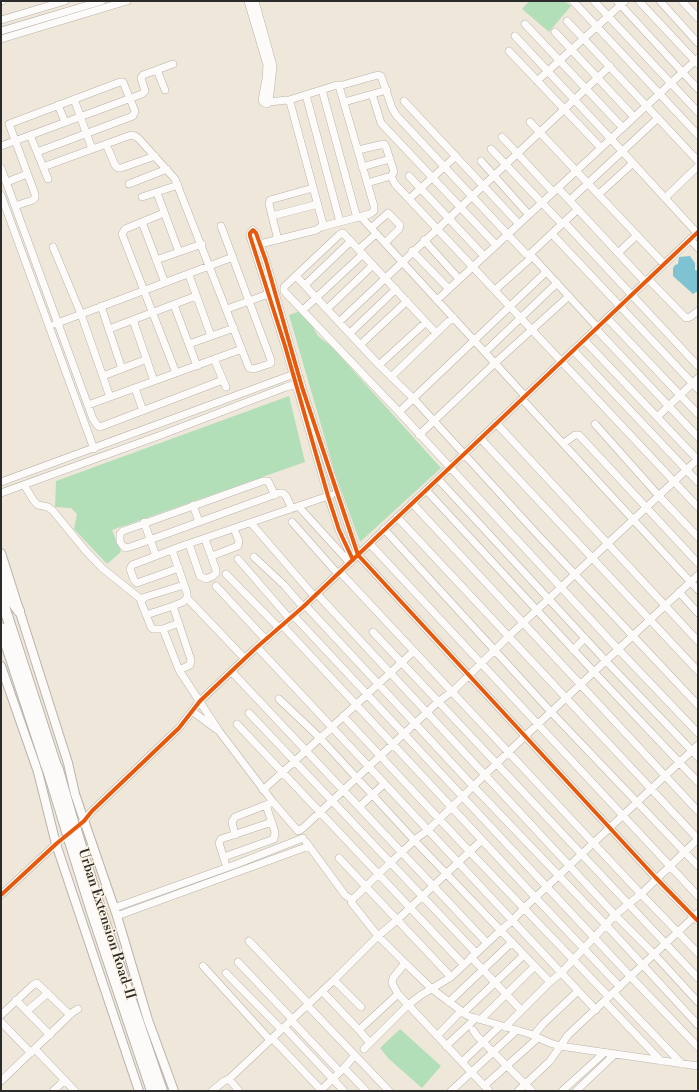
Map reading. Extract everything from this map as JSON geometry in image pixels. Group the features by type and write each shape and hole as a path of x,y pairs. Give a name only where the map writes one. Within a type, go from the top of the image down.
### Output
{"highway":[{"path":"1,572 9,597 20,611"},
{"name":"Urban Extension Road-II","path":"1,597 71,828 162,1091"},
{"name":"Urban Extension Road-II","path":"1,628 52,768"},
{"name":"Urban Extension Road-II","path":"71,828 92,912 152,1091"}],"main road":[{"path":"1,553 68,763 84,821 115,912 137,987 174,1091"},
{"path":"1,666 38,772 56,844 140,1091"},
{"path":"38,772 68,763"}],"street":[{"path":"1,31 102,1"},
{"path":"1,39 78,8 127,1"},
{"path":"248,1 267,64 262,101 267,104 269,102 289,100 337,85 339,86 380,75 383,78 394,112 507,235 526,254 531,255 698,437"},
{"path":"255,1 273,66 269,102"},
{"path":"572,1 698,135"},
{"path":"594,1 698,112"},
{"path":"437,300 634,117 697,61 639,1"},
{"path":"660,1 698,43"},
{"path":"682,1 698,18"},
{"path":"1,20 40,5 60,2"},
{"path":"537,82 608,17 621,2 698,89"},
{"path":"568,21 698,161"},
{"path":"526,24 623,128"},
{"path":"555,32 634,117"},
{"path":"1,896 56,844 84,821 92,811 179,728 200,700 316,595 697,232 515,36"},
{"path":"509,51 563,110 601,148"},
{"path":"1,146 142,94 145,91 141,78 143,75 173,64"},
{"path":"339,322 436,228 610,66"},
{"path":"157,70 165,90"},
{"path":"16,206 31,201 35,198 35,194 9,124 122,82 124,84 135,113 133,116 37,152"},
{"path":"260,244 316,230 370,214 374,211 374,206 339,86"},
{"path":"322,90 359,217 402,261 495,363 564,443 698,590"},
{"path":"344,102 387,90"},
{"path":"372,94 381,123 496,245"},
{"path":"306,95 340,222"},
{"path":"74,99 92,149"},
{"path":"289,100 323,222 322,227"},
{"path":"404,101 519,224"},
{"path":"58,105 65,122"},
{"path":"570,200 658,118"},
{"path":"530,122 577,170 664,264"},
{"path":"30,135 48,180"},
{"path":"43,167 131,135 134,136 155,156 167,169 178,185 249,368 252,370 269,364 272,361 220,226"},
{"path":"502,137 556,190 570,200 618,253 686,318 690,318 698,311"},
{"path":"106,144 115,165 118,168 155,156"},
{"path":"358,150 384,144 394,172 391,176 367,183"},
{"path":"492,149 698,366"},
{"path":"409,199 456,156"},
{"path":"362,167 390,159"},
{"path":"482,160 529,215"},
{"path":"599,194 633,163"},
{"path":"665,198 698,166"},
{"path":"1,168 95,423 100,426 225,384 214,359"},
{"path":"129,184 167,169"},
{"path":"7,182 27,174"},
{"path":"391,176 395,184 698,507"},
{"path":"409,176 484,256"},
{"path":"142,197 178,185"},
{"path":"278,240 269,204 271,199 313,188"},
{"path":"157,193 179,252"},
{"path":"1,195 94,449"},
{"path":"272,216 318,204"},
{"path":"495,290 578,209"},
{"path":"164,213 125,229 122,234 176,373"},
{"path":"303,310 361,252 384,215 388,213 400,225 399,229 385,243"},
{"path":"142,222 165,283"},
{"path":"272,293 250,236 251,231 255,231 260,244 328,496 339,530 353,560"},
{"path":"284,291 284,287 341,233 351,241 436,333"},
{"path":"552,234 620,306 695,380 698,389"},
{"path":"618,253 637,235"},
{"path":"19,242 28,238"},
{"path":"424,240 460,279"},
{"path":"690,240 698,248"},
{"path":"305,285 351,241"},
{"path":"156,260 202,244"},
{"path":"53,247 81,314 110,397"},
{"path":"412,251 449,289"},
{"path":"49,325 233,257"},
{"path":"327,309 373,265"},
{"path":"399,412 546,272"},
{"path":"189,274 211,336"},
{"path":"296,276 379,365 413,398 463,454 698,705"},
{"path":"485,352 557,283"},
{"path":"350,333 396,289"},
{"path":"227,309 272,293 284,291"},
{"path":"284,291 399,412 618,649 698,733"},
{"path":"109,330 196,296"},
{"path":"419,435 531,329 569,296"},
{"path":"360,345 407,301"},
{"path":"174,305 197,366"},
{"path":"102,306 122,369"},
{"path":"391,377 453,317"},
{"path":"607,318 698,414"},
{"path":"134,320 154,381"},
{"path":"379,365 426,322"},
{"path":"189,344 234,328"},
{"path":"298,830 303,828 439,701 453,691 522,623 698,460 584,340"},
{"path":"88,405 242,349"},
{"path":"573,350 698,482"},
{"path":"103,376 147,359"},
{"path":"1,482 296,374"},
{"path":"657,416 695,380"},
{"path":"1,493 298,383"},
{"path":"298,383 337,493 353,560"},
{"path":"135,388 143,411"},
{"path":"496,423 698,641"},
{"path":"595,424 659,496 698,537"},
{"path":"564,443 575,435 579,435 698,563"},
{"path":"480,438 698,671"},
{"path":"438,479 698,758"},
{"path":"275,495 268,481 263,481 123,530 120,534 120,542 122,546 126,548 275,495 284,494 295,508 353,560 469,675 656,878 697,917 678,931 643,966 568,1035 550,1061 518,1091"},
{"path":"24,485 34,502 38,505 48,507 53,511 102,568 142,600 141,602 153,630 163,629 179,623"},
{"path":"426,490 698,782"},
{"path":"179,568 141,582 135,582 130,569 132,565 172,550 337,493"},
{"path":"412,503 698,811"},
{"path":"193,505 199,522"},
{"path":"397,517 698,839 640,894 615,915 561,973 462,1062"},
{"path":"144,522 156,556"},
{"path":"292,522 453,691 594,842 640,894 698,953"},
{"path":"251,523 316,595 698,1002"},
{"path":"212,556 238,546 239,541 234,529"},
{"path":"384,530 552,713 698,866"},
{"path":"189,544 200,576 204,579 209,578 216,572 216,568 205,539"},
{"path":"370,544 698,896"},
{"path":"172,550 179,568 187,598 245,659"},
{"path":"254,557 304,606 606,925 698,1025"},
{"path":"238,559 630,977 698,1047"},
{"path":"226,574 280,627 355,705 620,987"},
{"path":"352,900 698,574"},
{"path":"142,600 144,597 184,585"},
{"path":"216,586 266,640"},
{"path":"679,592 698,613"},
{"path":"146,615 174,606 183,602 187,598"},
{"path":"174,606 191,660 190,664 179,670"},
{"path":"163,629 179,670 220,732 263,790 270,803 298,830 345,895 352,900 352,904 378,936 432,989 468,1016 536,1036 560,1046 698,1066"},
{"path":"373,632 698,978"},
{"path":"574,650 585,638"},
{"path":"257,647 596,1010"},
{"path":"263,790 414,651"},
{"path":"232,672 487,943"},
{"path":"279,699 320,738 446,874 550,982"},
{"path":"192,711 220,732"},
{"path":"249,713 422,897 473,956 483,970 521,1010"},
{"path":"343,716 572,960 609,997 682,1064"},
{"path":"237,724 464,965"},
{"path":"364,1049 408,1005 450,977 464,965 698,745"},
{"path":"359,807 384,784"},
{"path":"224,857 274,839 275,832 272,822 270,803"},
{"path":"235,835 232,822 235,817 270,803"},
{"path":"227,868 220,841 272,822"},
{"path":"115,912 303,838"},
{"path":"212,1091 224,1081 229,1079 334,980 378,936 434,886 482,840"},
{"path":"115,912 309,846"},
{"path":"339,858 450,977"},
{"path":"249,941 390,1091"},
{"path":"449,1002 512,942"},
{"path":"437,1036 524,955"},
{"path":"238,962 292,1020 342,1070 366,1091"},
{"path":"405,963 393,978 392,983 398,994 487,1088 536,1036 543,1024 578,991"},
{"path":"203,966 321,1090 355,1055"},
{"path":"446,1046 506,995 535,966"},
{"path":"226,973 283,1028 344,1091"},
{"path":"334,980 362,1007"},
{"path":"1,1015 35,983 39,984 70,1015"},
{"path":"322,991 370,1043"},
{"path":"27,1011 48,993"},
{"path":"359,1030 398,994"},
{"path":"609,997 661,1061"},
{"path":"16,1000 50,1035"},
{"path":"1,1082 78,1009"},
{"path":"1,1022 65,1080 75,1091"},
{"path":"473,1030 477,1036 484,1041 532,1091"},
{"path":"452,1091 517,1030"},
{"path":"562,1091 604,1052"},
{"path":"576,1091 615,1054"},
{"path":"229,1079 239,1091"},
{"path":"55,1090 65,1080"}],"green space":[{"path":"529,1 565,1 571,6 549,32 522,9"},
{"path":"303,310 318,336 332,347 441,468 360,542 335,473 289,315"},
{"path":"289,396 305,462 112,530 121,552 107,564 74,529 77,514 71,508 55,507 56,481"},
{"path":"400,1029 441,1066 422,1088 389,1059 380,1048"}],"water":[{"path":"690,256 695,263 695,270 698,271 698,291 693,294 673,276 673,268 678,264 679,257"}],"cycle path":[{"path":"353,560 339,530 328,496 285,346 250,236 250,233 253,230 256,233 266,261 302,387 358,555 656,878 698,921"},
{"path":"1,895 56,844 84,821 92,811 179,728 200,701 257,647 303,607 698,232"}]}
